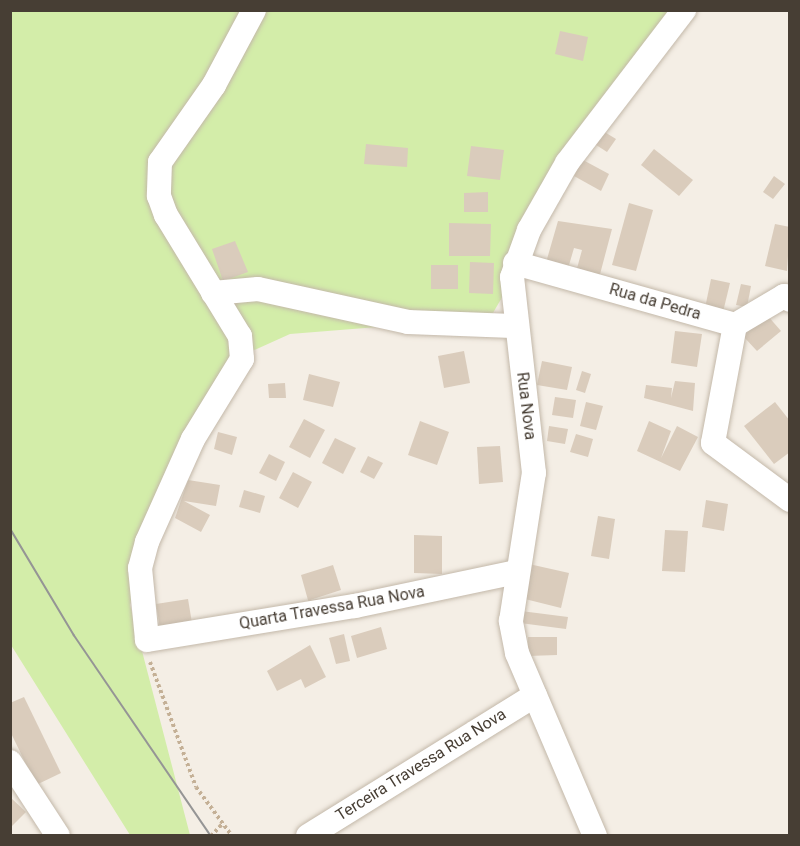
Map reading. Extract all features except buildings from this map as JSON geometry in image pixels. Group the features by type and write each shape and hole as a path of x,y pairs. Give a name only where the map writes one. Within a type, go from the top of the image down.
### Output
{"street":[{"path":"147,640 140,568 147,542 193,439 242,358 240,336 166,215 159,196 160,162 214,85 254,10"},
{"name":"Rua Nova","path":"595,836 517,653 511,621 516,572 525,547 534,473 513,326 514,263 567,163 684,10"},
{"name":"Rua da Pedra","path":"514,263 735,325"},
{"path":"213,292 258,289 408,322 513,326"},
{"path":"789,300 784,296 735,325 713,443 789,500"},
{"name":"Quarta Travessa Rua Nova","path":"147,640 355,606 516,572"},
{"name":"Terceira Travessa Rua Nova","path":"308,836 535,695"},
{"path":"10,762 58,836"}],"path":[{"path":"147,640 145,648 196,787 232,836"},
{"path":"212,836 223,823"}],"green space":[{"path":"11,11 669,11 490,318 290,334 232,360 146,525 130,605 190,835 130,835 11,645"}],"tram line":[{"path":"10,528 74,635 211,836"}]}
